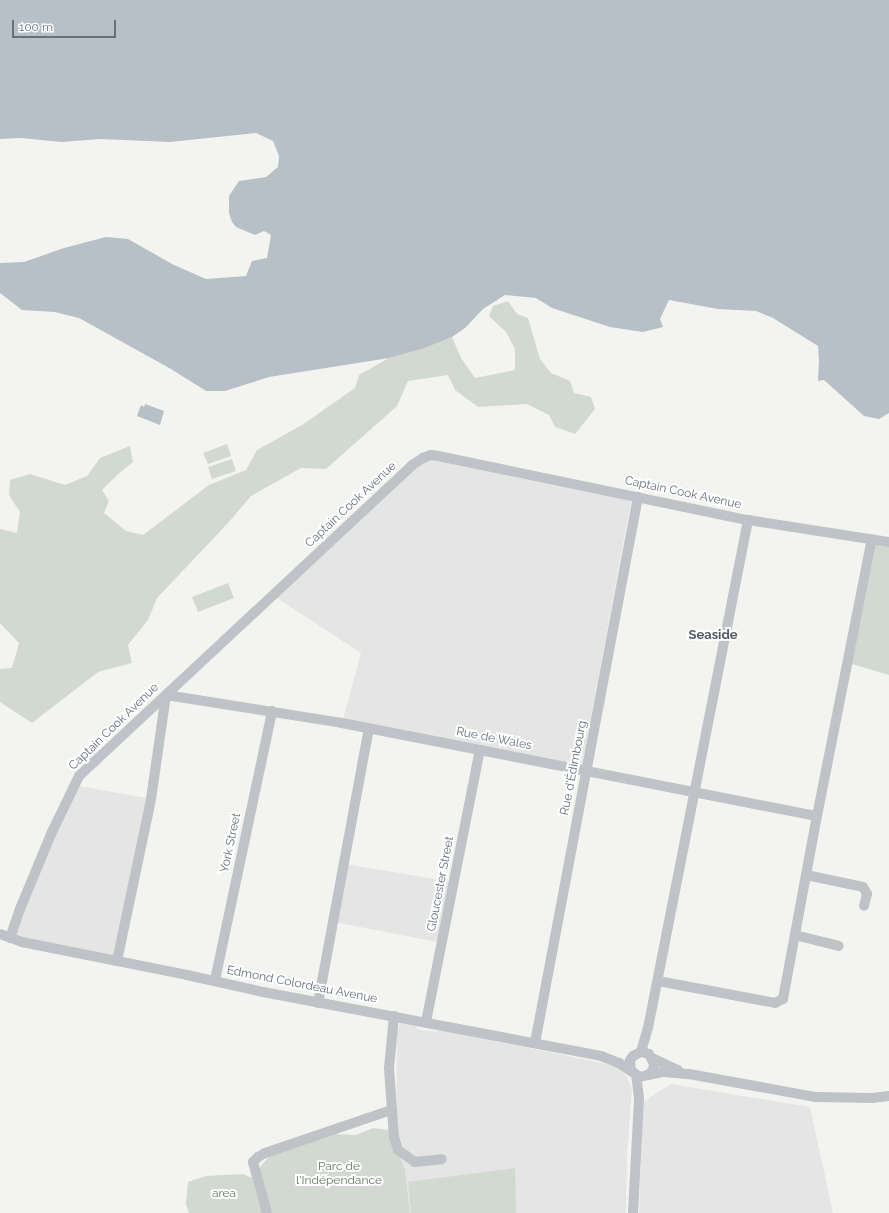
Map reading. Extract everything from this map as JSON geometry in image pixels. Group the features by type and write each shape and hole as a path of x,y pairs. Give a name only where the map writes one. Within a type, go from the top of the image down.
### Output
{"street":[{"name":"Captain Cook Avenue","path":"10,938 20,909 51,834 79,776 412,465 422,458 430,455 438,456 748,520 889,542"},
{"name":"Rue d'Édimbourg","path":"535,1043 638,497"},
{"path":"640,1074 630,1066 644,1055 648,1028 696,793 748,520"},
{"path":"658,980 775,1003 780,1002 783,999 817,816 872,539"},
{"path":"117,961 151,799 166,695"},
{"name":"Rue de Wales","path":"166,695 272,711 369,729 587,770 817,816"},
{"name":"York Street","path":"215,980 272,711"},
{"path":"318,1003 369,729"},
{"name":"Gloucester Street","path":"426,1022 480,750"},
{"path":"806,875 863,887 867,894 864,906"},
{"name":"Edmond Colordeau Avenue","path":"0,934 22,942 215,980 318,1003 394,1016 601,1056"},
{"path":"794,935 840,946"},
{"path":"394,1016 389,1068 394,1138 398,1150 415,1162 442,1159"},
{"path":"640,1074 652,1070 654,1064 644,1055"},
{"path":"601,1056 644,1055 666,1066 689,1074"},
{"path":"601,1056 640,1074 664,1072 689,1074 816,1096 872,1098 889,1096"},
{"path":"633,1213 640,1074"},
{"path":"267,1213 254,1162 258,1157 265,1153 391,1110"}],"shaded area":[{"path":"0,0 889,0 889,413 879,419 864,416 824,380 818,381 818,346 773,318 756,311 718,309 669,300 660,319 663,327 643,332 610,327 552,308 536,298 505,295 483,309 465,328 452,337 424,348 389,358 269,377 225,391 206,391 171,369 79,318 55,312 22,310 0,293 0,263 24,262 64,248 106,237 128,239 174,265 206,279 246,276 252,261 267,258 271,235 264,231 255,235 236,227 232,222 229,213 229,196 239,181 266,177 278,167 279,156 273,141 256,133 170,142 100,139 62,142 21,138 0,139"},
{"path":"145,404 164,411 160,425 137,416 141,405 144,407"},
{"path":"432,460 631,501 582,765 342,723 361,653 274,596 420,464"},
{"path":"74,785 151,799 117,961 10,938"},
{"path":"344,864 454,882 443,943 334,922"},
{"path":"400,1023 416,1026 417,1029 436,1032 441,1030 616,1066 626,1075 632,1089 627,1154 626,1213 410,1213 405,1170 398,1155 396,1137 397,1032"},
{"path":"671,1084 810,1107 833,1213 639,1213 643,1102"}],"green space":[{"path":"508,301 517,314 528,318 540,359 551,373 570,381 574,393 591,397 595,409 575,434 555,427 549,415 527,404 478,407 455,390 448,375 408,381 397,406 326,469 301,468 251,496 228,523 157,598 148,620 128,645 132,663 98,672 32,723 0,702 0,669 12,668 19,643 0,623 0,529 17,533 20,512 9,495 10,480 30,474 65,485 87,476 100,458 130,446 133,462 102,490 109,501 104,513 126,531 143,535 209,485 246,470 257,450 302,425 355,388 359,375 389,358 452,337 461,358 475,378 515,370 515,349 506,332 489,316 493,306"},
{"path":"227,444 231,456 208,464 203,453"},
{"path":"232,459 236,471 212,479 208,467"},
{"path":"876,544 889,547 889,675 852,664"},
{"path":"228,583 234,598 198,612 192,597"},
{"name":"Parc de l'Indépendance","path":"373,1128 389,1130 405,1170 410,1213 270,1213 258,1170 269,1156 334,1134 356,1135"},
{"path":"515,1168 516,1213 411,1213 408,1182"},
{"name":"area","path":"243,1174 252,1178 262,1213 189,1213 186,1204 188,1182 206,1176"}],"district":[{"name":"Seaside","path":"713,635"}]}
